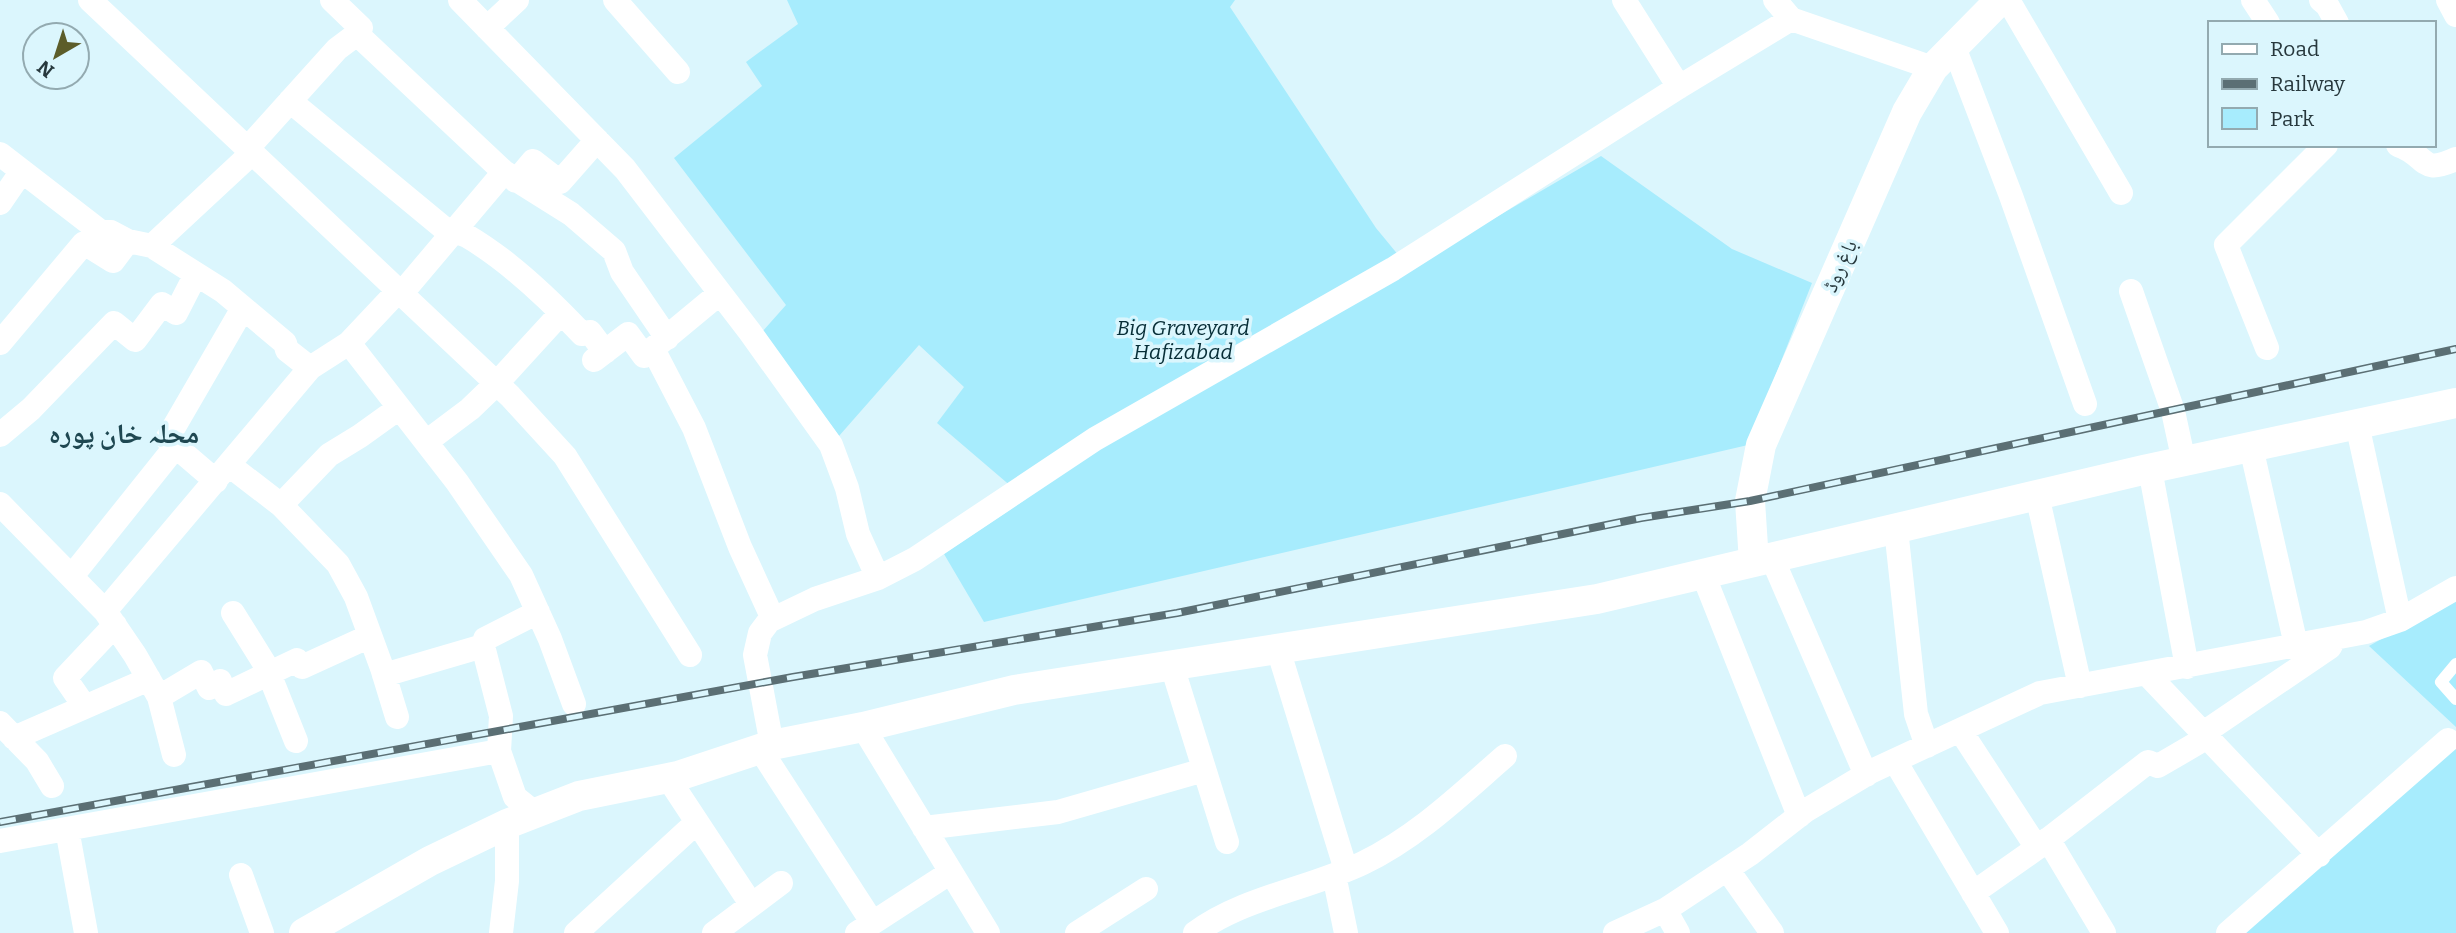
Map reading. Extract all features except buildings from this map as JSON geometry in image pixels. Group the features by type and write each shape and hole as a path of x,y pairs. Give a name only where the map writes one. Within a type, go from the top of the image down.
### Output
{"street":[{"path":"90,0 496,384 565,456 690,654"},
{"path":"152,246 249,151 337,49 357,34 361,28 331,0"},
{"path":"460,0 625,169 831,445 847,488 858,534 878,578"},
{"path":"487,28 517,0"},
{"path":"615,0 678,72"},
{"path":"1624,0 1679,87"},
{"name":"باغ روڈ","path":"1763,560 1749,501 1761,445 1907,111 1933,68 2000,0"},
{"path":"2008,0 2121,193"},
{"path":"2253,0 2266,21"},
{"path":"2321,0 2336,21"},
{"path":"2448,0 2456,15"},
{"path":"951,872 865,927 766,747 755,655 760,633 773,619 815,599 878,578 915,559 1096,439 1393,269 1679,87 1783,10 1933,68"},
{"path":"357,34 510,176 571,214 614,251 622,272 660,344 740,547 773,619"},
{"path":"1954,47 2011,196 2084,404"},
{"path":"290,102 446,230 465,234 513,270 582,334 590,332 599,356 628,334 644,356 720,293"},
{"path":"85,707 65,678 222,473 310,369 349,343 452,232 510,176 533,161 560,182 597,140"},
{"path":"2267,348 2226,245 2324,147"},
{"path":"2405,147 2428,166 2440,167 2456,159"},
{"path":"0,154 101,232 111,232 128,242 152,246 196,274 243,308 285,343 287,350 310,369"},
{"path":"0,203 22,171"},
{"path":"0,344 84,243 113,261 128,242"},
{"path":"0,435 31,409 114,323 135,340 162,304 176,313 196,274"},
{"path":"2131,291 2173,411 2184,461"},
{"path":"243,308 167,439 281,505 338,564 356,597 397,717"},
{"path":"426,442 470,409 561,313"},
{"path":"349,343 457,482 521,576 574,704"},
{"path":"313,931 430,861 507,824 579,796 668,778 766,747 1014,691 1597,599 2184,461 2456,402"},
{"path":"281,505 329,455 399,408"},
{"path":"2357,424 2400,620"},
{"path":"72,576 176,446"},
{"path":"2251,447 2296,645"},
{"path":"2150,469 2187,667"},
{"path":"2037,495 2080,686"},
{"path":"0,504 110,618 154,688 174,755"},
{"path":"1896,528 1916,714 1927,746"},
{"path":"1763,560 1866,775"},
{"path":"1703,574 1799,816"},
{"path":"1615,933 1665,911 1799,816 1866,775 2040,694 2366,632 2400,620 2456,588"},
{"path":"536,813 515,797 499,751 500,716 484,646 485,639 538,612"},
{"path":"233,613 270,673 296,741"},
{"path":"52,786 37,761 7,730 201,672 209,688 220,681 226,694 297,660 302,667 370,636"},
{"path":"1973,893 2043,844 2148,762 2158,766 2204,736 2330,647 2335,637"},
{"path":"384,675 484,646"},
{"path":"1278,649 1340,872 1346,933"},
{"path":"1172,666 1227,842"},
{"path":"2147,674 2319,855"},
{"path":"863,727 988,933"},
{"path":"1960,730 2104,933"},
{"path":"2228,933 2448,740"},
{"path":"0,841 499,751"},
{"path":"1195,933 1261,900 1364,863 1426,825 1505,756"},
{"path":"1895,761 1997,933"},
{"path":"924,828 1058,812 1204,770"},
{"path":"668,778 751,904"},
{"path":"576,933 696,822"},
{"path":"501,933 507,881 507,824"},
{"path":"67,829 86,933"},
{"path":"1727,869 1772,933"},
{"path":"241,875 262,933"},
{"path":"714,933 781,883"},
{"path":"1077,933 1146,889"},
{"path":"1665,911 1678,933"}],"lane":[{"path":"2456,664 2441,682 2456,699"}],"green space":[{"name":"Big Graveyard Hafizabad","path":"787,0 1235,0 1230,7 1376,228 1409,268 1601,156 1732,249 1812,283 1748,445 984,622 944,554 1026,499 937,423 964,387 919,345 839,436 762,332 786,305 674,158 762,86 746,62 798,24"},
{"path":"2456,597 2456,727 2369,646"},
{"path":"2456,741 2456,933 2239,933"}],"railway":[{"path":"0,822 793,677 1177,613 1641,518 1750,501 2456,349"}],"district":[{"name":"محلہ خان پورہ","path":"124,433"}]}
